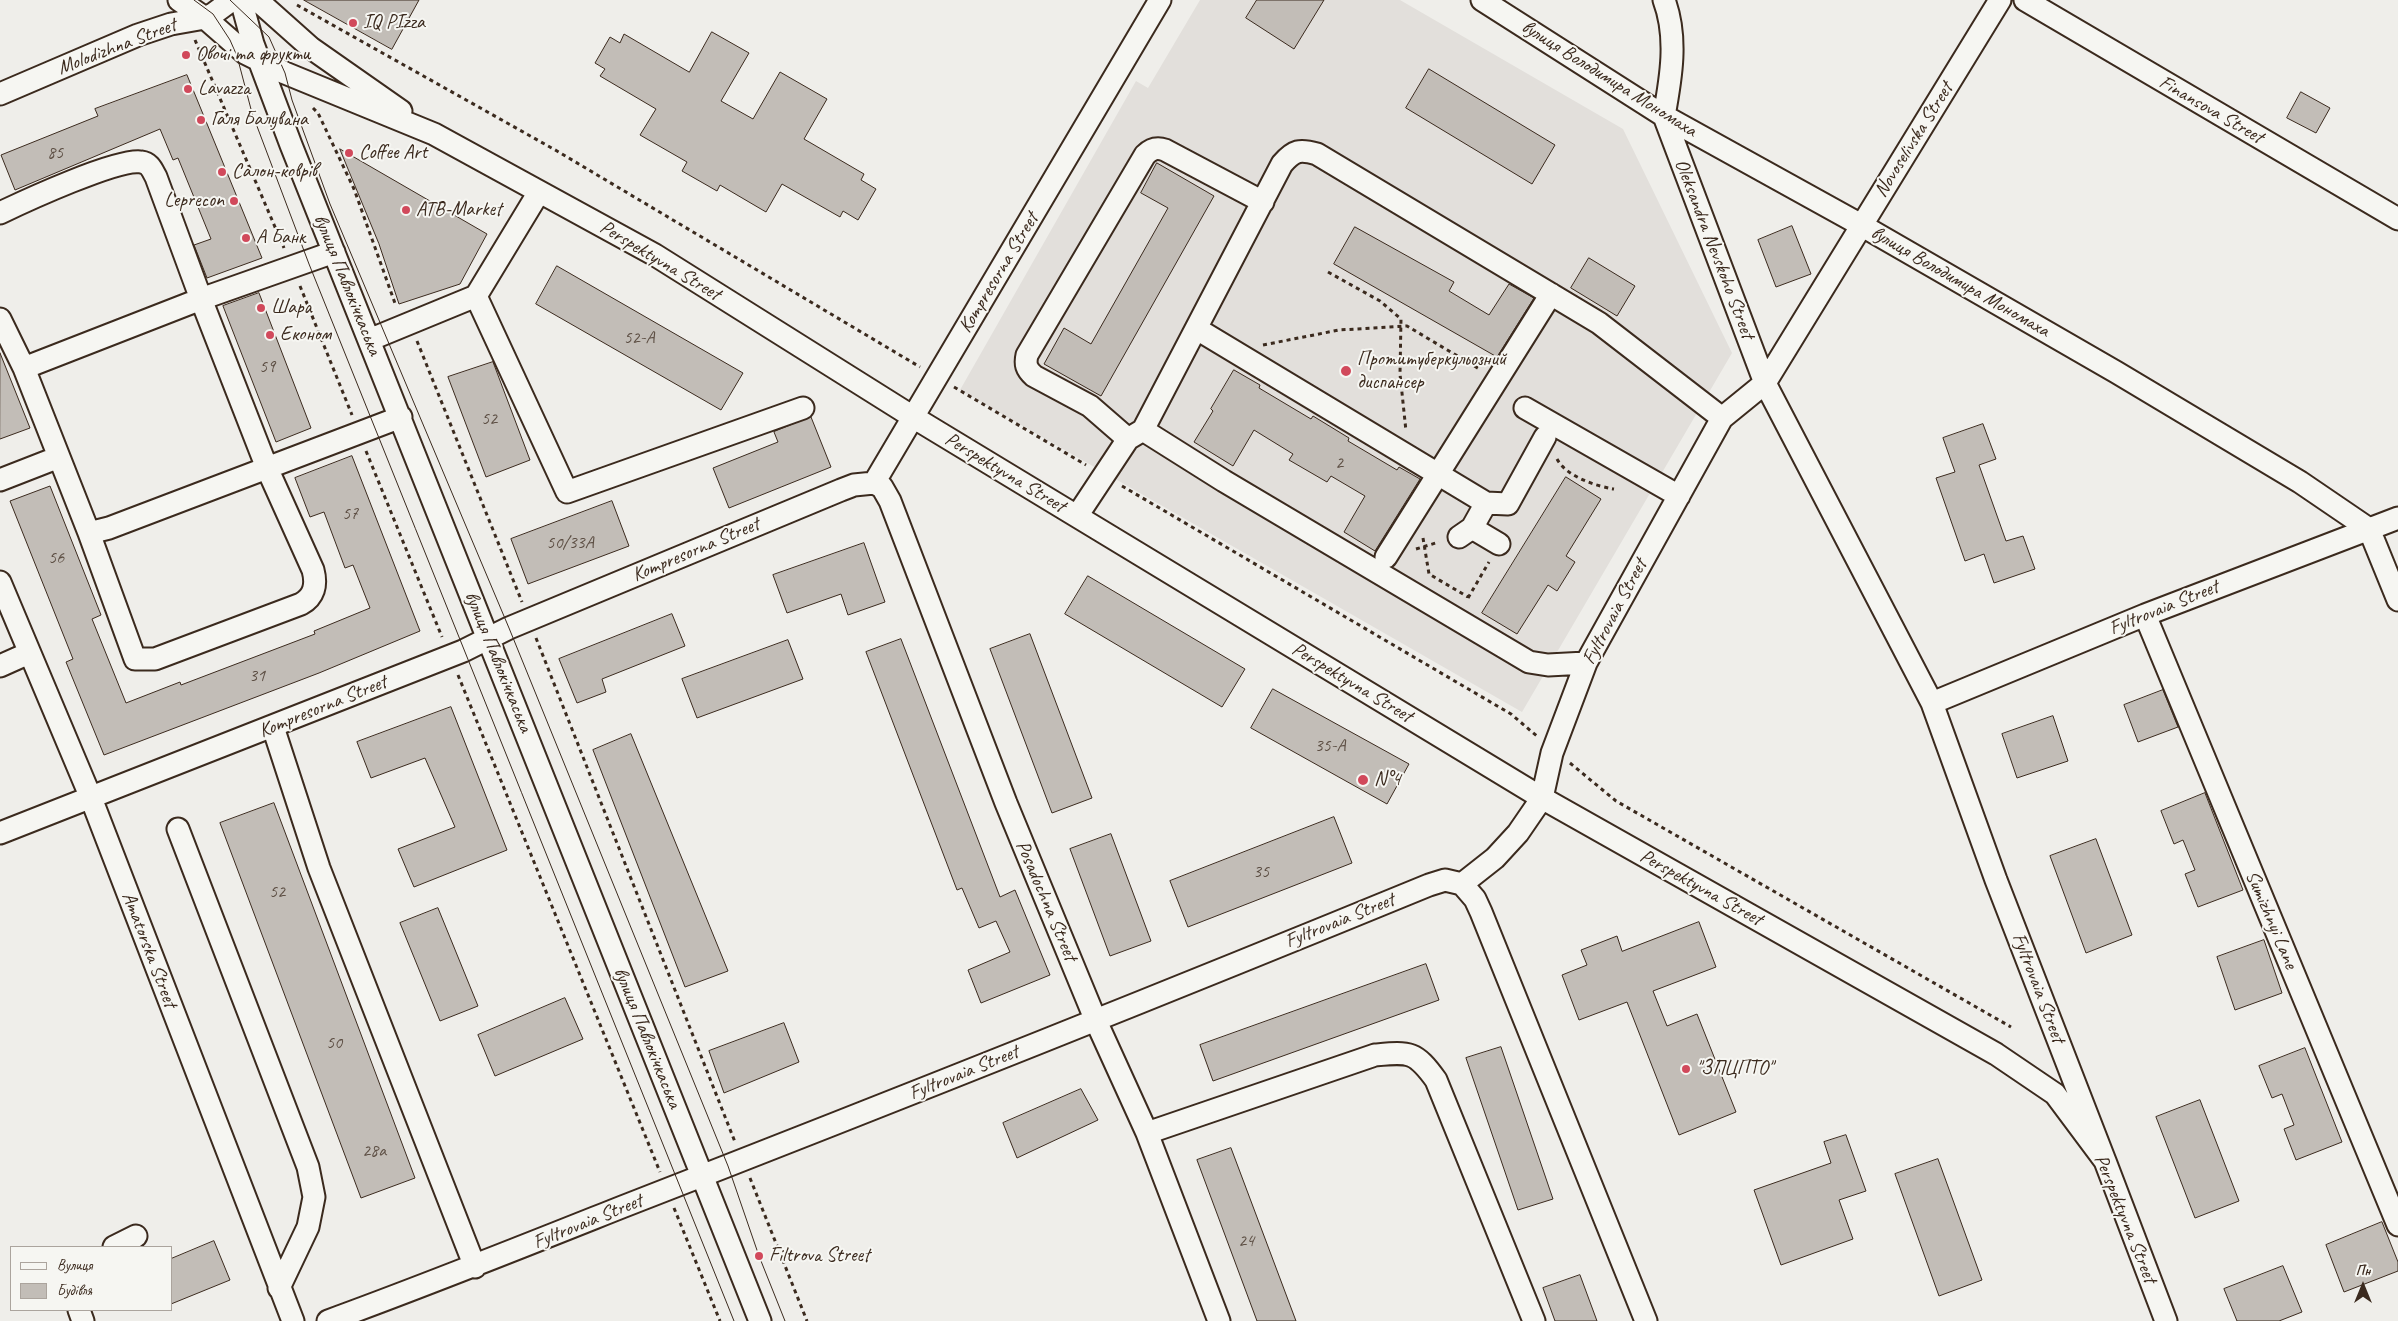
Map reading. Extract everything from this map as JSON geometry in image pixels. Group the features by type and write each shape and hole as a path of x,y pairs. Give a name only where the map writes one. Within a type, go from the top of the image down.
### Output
{"street":[{"name":"Perspektyvna Street","path":"179,0 198,26 261,62 434,134"},
{"name":"Molodizhna Street","path":"0,94 138,35 171,24 198,26 232,0"},
{"name":"вулиця Павлокічкаська","path":"244,0 244,11 253,44 291,145 760,1321"},
{"name":"Perspektyvna Street","path":"257,0 311,48 434,134 655,255 914,417 1542,798 1996,1054 2055,1094 2105,1161 2166,1321"},
{"name":"Kompresorna Street","path":"0,833 273,727 489,639 529,620 854,484 874,483 1160,0"},
{"name":"вулиця Володимира Мономаха","path":"1482,0 1664,116 1861,225 2183,412 2300,482 2369,529"},
{"path":"1664,0 1672,47 1671,75 1664,116"},
{"name":"Novoselivska Street","path":"1765,383 2000,0"},
{"name":"Finansova Street","path":"2025,0 2398,219"},
{"name":"Oleksandra Nevskoho Street","path":"1664,116 1765,383"},
{"path":"1263,202 1165,150 1158,148 1150,150 1145,155 1028,355 1025,362 1028,370 1034,376 1090,406 1135,434 1224,481 1529,662 1548,665 1586,663"},
{"path":"1077,516 1135,434 1197,329 1282,164 1291,154 1304,150 1317,154 1599,323 1722,418"},
{"path":"0,213 31,198 122,164 142,162 149,165 156,178 267,468 313,570 316,581 309,600 155,658 134,658 89,534 24,368 0,319"},
{"path":"369,340 476,296 539,192"},
{"path":"24,368 201,299 334,252"},
{"path":"1386,557 1550,294"},
{"path":"476,296 567,492 803,408"},
{"path":"1197,329 1486,503 1508,504 1546,437"},
{"name":"Fyltrovaia Street","path":"328,1321 475,1267 743,1161 1096,1021 1429,885 1445,880 1462,884 1495,858 1522,827 1542,798 1554,750 1586,663 1722,418 1765,383 1932,703 1996,880 2105,1161"},
{"path":"1525,408 1679,496"},
{"path":"89,534 401,417"},
{"path":"0,480 59,457"},
{"name":"Posadochna Street","path":"874,483 882,487 890,501 1006,803 1096,1021 1147,1133 1219,1321"},
{"path":"1486,503 1466,533 1499,544"},
{"name":"Fyltrovaia Street","path":"1932,703 2145,615 2398,518"},
{"path":"2369,529 2398,600"},
{"name":"Amatorska Street","path":"0,582 90,798 293,1321"},
{"name":"Sumizhnyi Lane","path":"2145,615 2398,1225"},
{"path":"0,666 29,653"},
{"path":"273,727 319,868 475,1267"},
{"path":"178,830 308,1167 314,1197 308,1227 279,1288"},
{"path":"1462,884 1475,899 1481,912 1646,1321"},
{"path":"1147,1133 1375,1055 1399,1053 1420,1059 1436,1080 1534,1321"},
{"path":"116,1246 136,1236"}],"path":[{"path":"296,5 557,151 1104,476 1511,714 1616,800 2011,1026"},
{"path":"198,26 292,267"},
{"path":"310,106 318,113 354,188 401,319 417,341 807,1321"},
{"path":"1328,272 1380,301 1401,319 1400,374 1408,456"},
{"path":"1244,357 1254,348 1267,344 1339,330 1402,325"},
{"path":"1414,512 1419,515 1429,574 1468,597"},
{"path":"1457,618 1499,544"}],"shaded area":[{"name":"Протитуберкульозний диспансер","path":"1200,0 1400,0 1623,129 1732,353 1522,712 960,390 1136,81 1148,88"}],"building":[{"path":"304,0 419,0 392,49"},
{"path":"1257,0 1324,0 1294,49 1246,18"},
{"path":"712,32 749,53 721,101 753,119 780,72 827,99 804,139 864,174 861,180 876,189 858,220 843,211 840,217 782,184 766,212 720,185 717,191 682,171 687,162 640,135 656,109 600,76 605,69 595,63 610,37 620,43 624,34 689,72"},
{"path":"1429,69 1555,145 1532,184 1406,108"},
{"path":"187,75 262,258 207,278 194,245 211,239 178,158 173,160 160,129 15,190 1,155 98,116 95,109"},
{"path":"2301,92 2330,108 2316,133 2287,118"},
{"name":"ATB-Market","path":"340,149 487,234 460,284 399,304 379,244"},
{"path":"1157,163 1214,196 1101,396 1044,364 1064,328 1091,344 1168,208 1141,193"},
{"path":"1792,226 1811,274 1776,287 1758,240"},
{"path":"1355,227 1454,282 1449,291 1489,315 1509,284 1534,298 1497,357 1334,264"},
{"path":"1589,258 1635,286 1617,316 1571,288"},
{"path":"557,266 743,373 721,410 536,304"},
{"path":"259,293 311,428 276,442 223,306"},
{"path":"0,353 30,428 0,439"},
{"path":"493,362 530,460 486,477 448,377"},
{"path":"1234,370 1260,385 1259,388 1311,419 1313,416 1349,438 1348,441 1397,470 1399,467 1420,479 1375,551 1344,532 1365,496 1331,476 1327,482 1289,460 1293,454 1254,430 1233,466 1194,442 1213,411 1211,409"},
{"path":"811,417 831,467 729,508 713,468 778,442 774,432"},
{"path":"1983,424 1996,459 1979,465 2006,541 2023,536 2035,569 1994,583 1984,554 1965,561 1936,478 1955,472 1943,438"},
{"path":"352,456 420,631 319,673 104,755 66,662 73,659 10,501 50,486 101,615 92,619 126,703 180,682 181,685 315,634 314,631 370,608 353,565 345,568 324,512 310,517 295,478"},
{"path":"1566,477 1601,499 1566,556 1575,562 1557,591 1548,585 1517,634 1482,613"},
{"path":"612,501 629,546 528,584 511,539"},
{"path":"864,543 885,602 848,615 841,594 787,613 773,575"},
{"path":"1088,576 1245,669 1222,707 1065,614"},
{"path":"672,614 685,646 602,679 606,692 577,703 559,659"},
{"path":"1030,634 1092,798 1052,813 990,649"},
{"path":"901,639 1000,897 1015,890 1050,975 981,1003 968,970 1010,952 996,921 979,928 962,888 957,890 866,652"},
{"path":"788,640 803,679 697,718 682,679"},
{"path":"1273,689 1409,764 1387,804 1251,728"},
{"path":"2163,690 2178,727 2138,742 2124,705"},
{"path":"451,707 507,850 414,887 398,849 455,827 425,758 371,778 357,742"},
{"path":"2053,716 2068,761 2017,778 2002,734"},
{"path":"631,734 728,971 685,987 593,750"},
{"path":"2205,793 2243,890 2198,907 2185,874 2195,870 2183,840 2174,844 2161,811"},
{"path":"274,803 415,1178 361,1198 220,823"},
{"path":"1334,817 1352,863 1188,927 1170,881"},
{"path":"1111,834 1151,941 1110,956 1070,849"},
{"path":"2096,839 2132,935 2086,953 2050,856"},
{"path":"438,908 478,1006 440,1021 400,923"},
{"name":"\"ЗПЦПТО\"","path":"1699,922 1716,967 1653,991 1667,1026 1697,1014 1736,1112 1679,1135 1627,1002 1579,1020 1562,975 1587,965 1581,950 1617,936 1622,951"},
{"path":"2264,940 2282,993 2235,1010 2217,957"},
{"path":"1426,964 1439,1000 1213,1081 1200,1045"},
{"path":"565,998 583,1039 495,1076 478,1035"},
{"path":"784,1023 799,1062 724,1093 709,1051"},
{"path":"1501,1047 1553,1199 1518,1210 1466,1058"},
{"path":"2305,1048 2342,1142 2296,1160 2284,1129 2294,1125 2282,1094 2272,1098 2259,1066"},
{"path":"1081,1089 1098,1120 1017,1158 1003,1123"},
{"path":"2200,1100 2239,1201 2195,1218 2156,1117"},
{"path":"1846,1135 1866,1191 1839,1200 1853,1239 1781,1265 1754,1190 1831,1163 1824,1142"},
{"path":"1231,1148 1296,1321 1257,1321 1197,1160"},
{"path":"1938,1159 1982,1280 1939,1296 1895,1174"},
{"path":"2382,1222 2398,1262 2398,1271 2344,1292 2326,1245"},
{"path":"214,1241 230,1280 172,1304 172,1259"},
{"path":"2283,1266 2302,1312 2279,1321 2237,1321 2224,1289"},
{"path":"1580,1275 1597,1321 1555,1321 1543,1288"}],"tram line":[{"path":"194,0 213,14 230,40 237,56 252,113 309,264 734,1321"},
{"path":"230,0 269,37 285,73 292,100 330,204 509,628 728,1166 759,1256 785,1321"}],"place":[{"name":"IQ PIzza","path":"353,23"},
{"name":"Овочі та фрукти","path":"186,55"},
{"name":"Lavazza","path":"188,89"},
{"name":"Галя Балувана","path":"201,120"},
{"name":"Coffee Art","path":"349,153"},
{"name":"Салон-коврів","path":"222,172"},
{"name":"Leprecon","path":"234,201"},
{"name":"ATB-Market","path":"406,210"},
{"name":"А Банк","path":"246,238"},
{"name":"Шара","path":"261,308"},
{"name":"Економ","path":"270,335"},
{"name":"Протитуберкульозний диспансер","path":"1346,371"},
{"name":"N°4","path":"1363,780"},
{"name":"\"ЗПЦПТО\"","path":"1686,1069"},
{"name":"Filtrova Street","path":"759,1256"}]}
